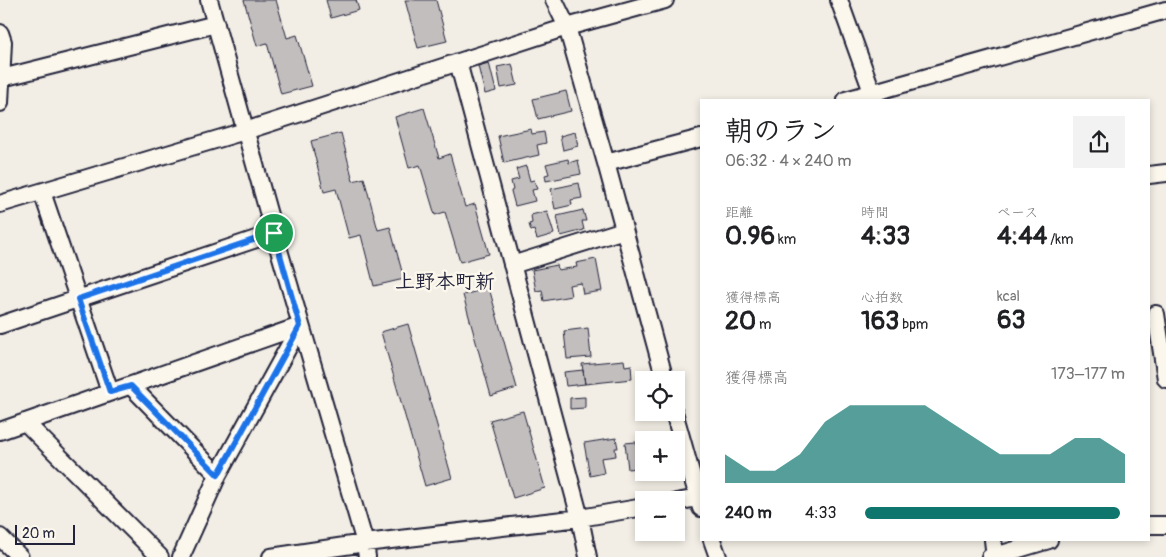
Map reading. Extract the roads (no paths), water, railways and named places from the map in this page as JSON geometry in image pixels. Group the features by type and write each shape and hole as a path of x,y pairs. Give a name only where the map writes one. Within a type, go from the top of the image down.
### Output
{"street":[{"path":"210,0 300,326 366,550"},
{"path":"554,0 567,27 663,371"},
{"path":"0,204 245,131 567,27 665,0"},
{"path":"839,0 874,96"},
{"path":"853,99 874,96 1166,10"},
{"path":"2,78 216,24"},
{"path":"0,33 3,42 0,103"},
{"path":"458,62 580,518 588,557"},
{"path":"606,163 700,138"},
{"path":"1150,175 1166,173"},
{"path":"42,192 110,392"},
{"path":"512,265 624,230"},
{"path":"0,325 274,233"},
{"path":"1157,314 1166,379"},
{"path":"0,431 300,326"},
{"path":"182,557 218,475 300,326"},
{"path":"131,386 218,475"},
{"path":"677,421 700,503 685,502"},
{"path":"25,422 160,557"},
{"path":"271,557 366,550 635,509"},
{"path":"1150,525 1166,525"},
{"path":"0,537 20,557"},
{"path":"712,541 718,557"},
{"path":"993,541 995,557"},
{"path":"990,557 1046,541"}],"district":[{"name":"上野本町新","path":"445,281"}]}
